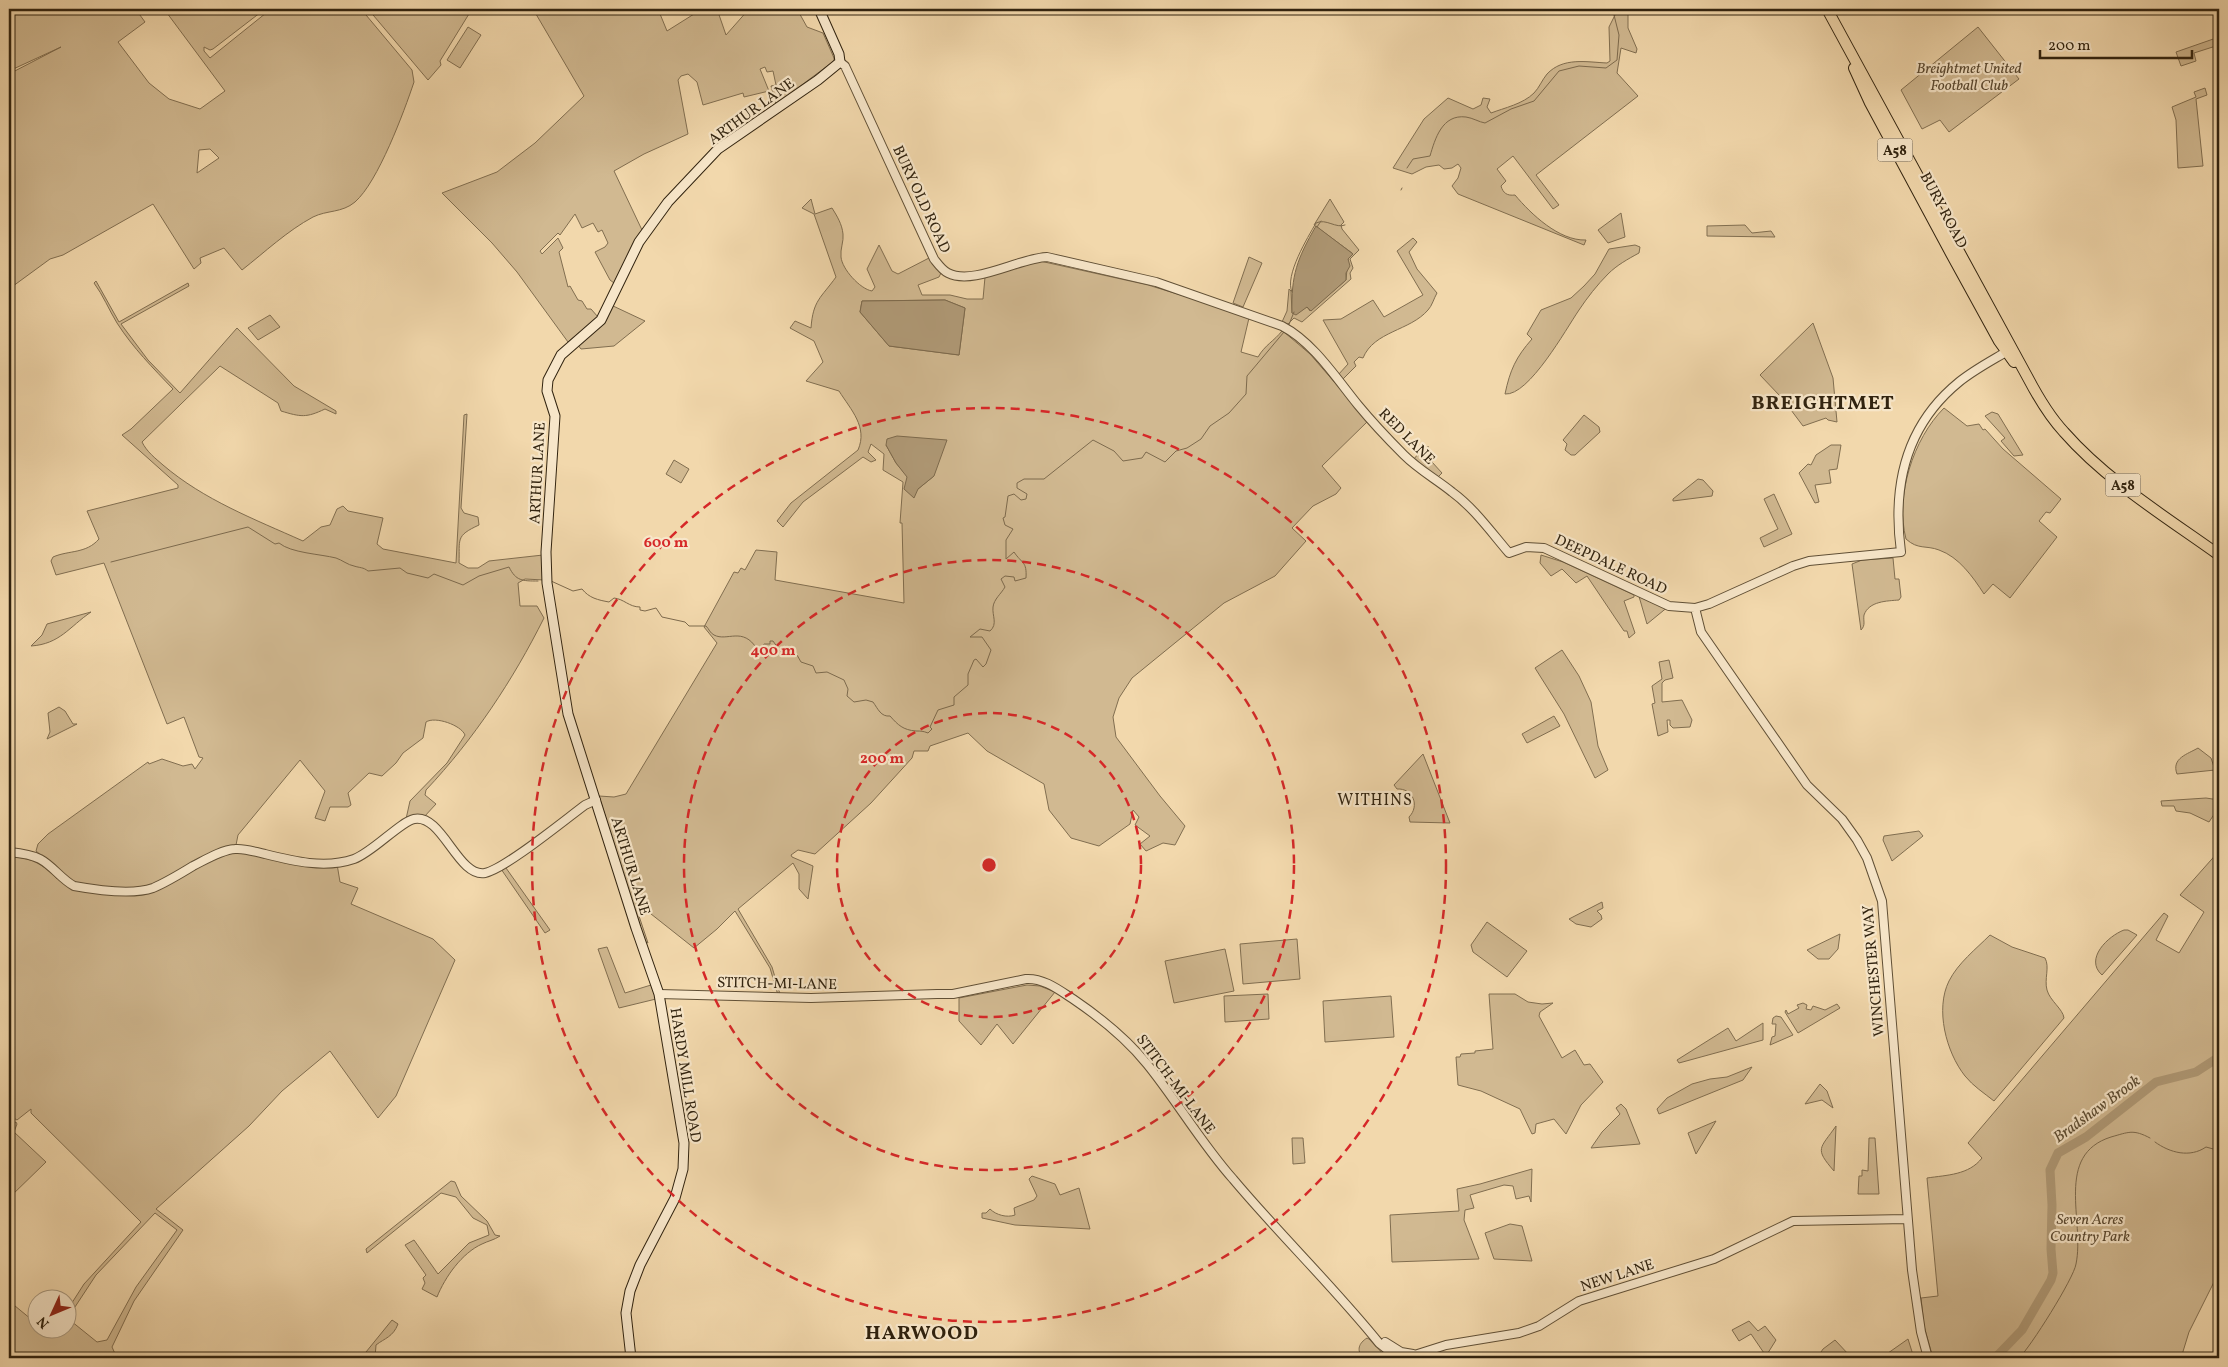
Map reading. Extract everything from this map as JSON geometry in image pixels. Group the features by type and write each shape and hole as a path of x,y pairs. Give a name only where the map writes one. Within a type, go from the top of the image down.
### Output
{"highway":[{"name":"BURY ROAD","path":"1827,9 2011,351 2057,424 2085,454 2122,485 2219,554"},
{"name":"BURY ROAD","path":"1848,48 1858,78 1870,103 1999,341 2011,351"}],"main road":[{"name":"BURY OLD ROAD","path":"818,9 839,54 840,62"},
{"name":"ARTHUR LANE","path":"659,994 568,714 547,583 546,552 555,416 547,391 548,380 561,355 601,320 639,242 668,202 718,149 818,80 840,62"},
{"name":"HARDY MILL ROAD","path":"631,1358 626,1314 630,1291 640,1265 675,1198 681,1178 685,1153 670,1049 659,994"}],"street":[{"name":"BURY OLD ROAD","path":"840,62 845,66 934,259 949,274 971,276 1030,259 1047,257 1164,284 1292,331"},
{"name":"RED LANE","path":"1292,331 1336,377 1398,450 1422,472 1452,492 1471,509 1509,553"},
{"path":"1981,367 1994,356 1999,341"},
{"path":"1981,367 2011,351"},
{"name":"DEEPDALE ROAD","path":"1509,553 1526,547 1544,548 1669,606 1695,608 1709,604 1806,562 1902,552 1898,517 1899,490 1912,444 1928,414 1939,401 1960,381 1981,367"},
{"name":"WINCHESTER WAY","path":"1695,608 1701,632 1807,784 1842,819 1867,858 1882,901 1912,1270 1921,1332 1928,1358"},
{"path":"9,852 29,854 41,859 74,886 134,892 152,888 215,856 234,849 301,862 318,863 352,859 377,846 410,821 417,819 425,821 443,835 461,861 470,870 476,873 487,873 498,868 585,805 596,800"},
{"name":"STITCH-MI-LANE","path":"659,994 811,998 953,994 1030,978 1051,985 1104,1021 1137,1052 1222,1167 1383,1347 1393,1354 1405,1358 1414,1355"},
{"name":"NEW LANE","path":"1414,1355 1446,1345 1496,1338 1526,1331 1543,1324 1579,1301 1714,1259 1788,1222 1907,1219"}],"green space":[{"path":"9,9 140,9 137,11 145,22 118,42 149,83 169,99 200,109 225,91 164,9 265,9 213,49 210,50 204,47 204,51 210,58 271,9 361,9 412,70 414,82 397,128 381,163 373,179 355,202 350,206 318,215 303,223 242,270 224,248 200,258 201,263 194,269 153,204 63,255 50,259 9,289 9,74 61,47 9,71","holes":["210,149 219,158 197,173 199,150"]},
{"path":"368,9 472,9 440,61 441,65 428,80"},
{"path":"533,9 658,9 667,31 702,9 717,9 726,35 749,9 797,9 807,27 823,33 834,58 834,61 776,104 771,86 776,85 773,71 767,72 765,67 760,69 769,91 744,97 743,93 703,105 697,82 688,74 681,76 678,80 688,134 644,154 614,171 642,230 614,283 610,280 595,252 605,247 608,243 602,230 598,232 593,223 582,228 575,214 560,235 558,233 540,251 542,254 558,238 563,248 559,252 568,287 570,286 578,300 582,301 587,309 591,309 598,317 568,342 517,272 492,243 442,193 497,172 535,143 584,96"},
{"path":"1618,9 1628,9 1628,28 1637,49 1636,53 1621,48 1617,73 1638,96 1536,175 1559,205 1553,209 1513,156 1497,169 1506,181 1501,186 1504,192 1515,195 1537,218 1556,231 1576,239 1586,240 1584,245 1458,194 1452,186 1458,178 1461,168 1458,164 1452,168 1444,169 1439,165 1426,167 1412,174 1393,168 1424,119 1448,98 1473,109 1481,105 1483,98 1490,99 1487,107 1491,113 1530,97 1547,74 1560,65 1575,62 1607,63 1610,61 1609,27"},
{"path":"468,27 481,35 460,68 447,60"},
{"name":"Breightmet United Football Club","path":"1978,27 2019,79 1949,132 1940,120 1922,129 1901,90"},
{"path":"2219,37 2219,45 2194,53 2196,61 2181,66 2176,52"},
{"path":"2205,88 2207,95 2196,99 2203,166 2178,168 2176,120 2172,107 2196,97 2194,92"},
{"path":"811,199 815,214 832,208 842,230 842,262 848,273 857,283 872,291 875,287 867,269 879,245 892,271 898,274 929,258 941,273 939,277 918,285 922,295 950,295 967,299 983,299 985,277 1040,261 1148,285 1230,310 1249,318 1241,352 1258,357 1282,331 1284,332 1310,354 1368,421 1322,466 1341,488 1336,494 1313,506 1292,528 1306,541 1275,576 1224,603 1132,678 1119,698 1113,717 1116,737 1185,826 1175,845 1163,843 1146,851 1140,844 1150,836 1135,825 1139,817 1133,810 1130,824 1099,846 1071,838 1049,810 1044,784 987,751 968,733 930,746 928,751 914,751 912,758 871,803 815,854 798,850 791,855 813,866 808,899 799,889 799,874 793,863 738,909 772,967 780,994 777,992 770,968 735,911 694,948 646,910 639,916 648,943 644,941 599,796 614,797 626,794 717,643 704,627 734,572 738,573 741,568 745,570 756,550 777,552 775,580 904,603 902,523 900,523 903,482 883,470 884,454 871,444 868,452 876,460 871,462 863,457 803,502 783,527 777,521 791,503 858,450 861,442 860,426 857,419 839,391 806,381 823,362 814,341 790,328 795,321 811,328 816,305 836,277 814,214 802,208","holes":["945,300 965,308 959,355 889,346 860,312 862,301","886,445 934,476 918,489 896,463"]},
{"path":"1330,199 1344,222 1341,225 1342,229 1359,250 1350,259 1353,268 1350,273 1351,279 1302,322 1294,318 1288,324 1282,322 1287,311 1289,289 1291,291 1292,313 1307,307 1310,311 1346,280 1348,259 1352,253 1314,225"},
{"path":"1621,213 1625,237 1608,243 1598,230"},
{"path":"1745,225 1752,233 1771,231 1775,237 1707,236 1707,226"},
{"path":"1413,238 1417,242 1409,252 1417,269 1437,293 1432,304 1428,310 1412,323 1375,342 1363,358 1359,357 1354,362 1356,366 1342,380 1338,375 1348,364 1323,320 1341,319 1373,300 1384,317 1423,295 1397,251"},
{"path":"1635,245 1640,247 1639,253 1615,268 1592,292 1536,373 1515,392 1505,394 1514,364 1532,339 1527,334 1541,310 1571,298 1595,274 1609,249"},
{"path":"1249,257 1262,263 1243,307 1233,303"},
{"path":"96,281 119,322 188,283 189,286 121,324 148,360 180,393 237,328 294,386 336,411 336,414 325,409 303,416 281,411 278,403 220,366 142,442 157,460 195,489 248,517 303,541 321,527 330,525 337,509 343,506 348,511 383,518 377,544 383,549 456,563 464,415 467,414 461,508 464,513 478,517 479,525 466,532 460,539 459,563 468,568 478,568 489,561 543,555 544,580 525,579 518,583 520,606 537,606 544,618 506,686 476,730 444,771 426,790 425,795 436,804 424,817 406,819 410,801 447,763 465,735 463,731 447,722 430,720 426,722 423,738 403,753 396,763 382,776 369,773 348,793 351,805 348,807 330,807 325,821 315,818 325,791 300,760 238,835 236,845 240,852 337,864 340,882 358,888 351,904 433,939 455,960 396,1096 378,1118 330,1051 282,1091 249,1126 156,1209 183,1230 134,1301 112,1347 117,1358 109,1358 95,1353 81,1358 9,1358 9,1301 28,1317 28,1340 78,1340 78,1327 97,1342 107,1340 136,1287 177,1230 155,1213 96,1275 78,1302 78,1293 84,1284 141,1222 31,1113 31,1109 17,1120 9,1115 9,856 36,862 57,879 59,870 36,851 38,844 48,834 148,762 149,764 162,759 183,766 192,764 195,769 203,758 199,757 184,717 167,724 104,563 56,575 51,561 53,557 89,547 99,539 87,511 178,488 178,485 122,435 131,429 173,389 130,341 117,323 94,283"},
{"path":"611,305 645,321 614,346 581,349 577,344"},
{"path":"270,315 280,327 258,340 248,328"},
{"path":"1813,323 1833,378 1837,422 1826,418 1803,426 1788,406 1792,400 1787,395 1784,397 1780,396 1760,375"},
{"path":"1944,408 1967,426 1979,424 2003,449 2061,499 2050,513 2046,512 2039,521 2057,537 2010,598 1993,584 1984,594 1970,574 1953,557 1939,550 1914,545 1906,539 1903,505 1909,469 1923,436"},
{"path":"1992,412 1998,414 2023,455 2014,456 2001,441 2005,438 1985,416"},
{"path":"1584,415 1599,427 1600,432 1575,455 1571,455 1565,450 1567,444 1563,440"},
{"path":"1831,445 1841,445 1837,469 1829,470 1831,483 1815,485 1819,502 1815,503 1799,473 1808,464 1811,465 1816,455"},
{"path":"1428,446 1432,462 1442,473 1436,479 1413,460 1419,453 1422,458 1426,458 1426,448"},
{"path":"674,460 689,469 681,483 666,474"},
{"path":"1698,479 1703,480 1713,491 1712,496 1673,501 1673,499"},
{"path":"1774,494 1792,534 1764,547 1760,538 1778,529 1764,499"},
{"path":"1541,555 1563,562 1634,595 1634,597 1624,601 1635,633 1629,638 1627,631 1624,631 1587,576 1576,583 1562,569 1551,576 1540,563"},
{"path":"1893,558 1895,579 1899,579 1901,597 1899,600 1874,604 1866,610 1864,625 1861,630 1852,564 1862,560"},
{"path":"1638,593 1669,606 1647,624"},
{"path":"91,612 64,634 50,642 31,646 42,635 47,624"},
{"path":"1562,650 1579,676 1591,702 1598,746 1608,770 1595,778 1564,714 1535,668"},
{"path":"1669,660 1673,678 1662,683 1662,702 1682,700 1692,720 1690,727 1673,728 1670,725 1670,720 1667,720 1668,732 1658,736 1652,704 1655,703 1652,686 1662,679 1659,662"},
{"path":"59,707 65,711 73,724 77,724 47,739 50,732 48,713"},
{"path":"1554,716 1560,726 1527,743 1522,734"},
{"path":"2198,748 2211,758 2215,770 2177,774 2176,764 2178,760"},
{"path":"1423,754 1450,823 1410,822 1409,817 1414,808 1413,798 1407,791 1397,789 1394,785"},
{"path":"2206,798 2219,800 2219,807 2209,822 2190,813 2176,811 2174,806 2162,806 2161,801"},
{"path":"1919,831 1923,836 1892,861 1883,840 1884,836"},
{"path":"528,851 506,868 550,930 545,933 501,869"},
{"name":"Seven Acres Country Park","path":"2219,851 2219,1272 2189,1332 2181,1358 1933,1358 1924,1326 1921,1298 1938,1296 1927,1178 1950,1175 1964,1171 1977,1164 1982,1158 1968,1143 2164,913 2168,916 2156,940 2179,953 2204,912 2180,895"},
{"path":"1602,902 1603,908 1597,911 1602,919 1591,927 1576,924 1569,919"},
{"path":"1487,922 1527,951 1507,977 1473,952 1471,945"},
{"path":"2124,930 2137,935 2102,975 2097,969 2097,955 2111,937"},
{"path":"1840,934 1838,949 1829,959 1818,959 1807,950"},
{"path":"1990,935 2012,947 2045,958 2047,965 2047,990 2064,1018 1994,1101 1972,1083 1958,1066 1948,1043 1943,1017 1945,992 1953,974 1968,956"},
{"path":"1297,939 1300,979 1243,984 1240,944"},
{"path":"607,947 625,993 651,985 656,999 619,1008 598,949"},
{"path":"1225,949 1234,991 1174,1003 1165,961"},
{"path":"1027,985 1040,986 1055,992 1013,1044 997,1024 981,1045 959,1021 959,998"},
{"path":"1268,994 1269,1019 1225,1022 1224,996"},
{"path":"1489,994 1515,994 1528,1002 1553,1003 1540,1012 1539,1016 1562,1058 1575,1050 1584,1065 1590,1064 1603,1082 1581,1105 1566,1134 1554,1119 1536,1124 1535,1133 1532,1134 1520,1109 1481,1091 1458,1085 1456,1057 1460,1057 1461,1054 1493,1049"},
{"path":"1391,996 1394,1037 1325,1042 1323,1001"},
{"path":"1803,1003 1807,1005 1806,1009 1811,1010 1813,1006 1825,1010 1837,1004 1840,1008 1798,1033 1785,1012 1786,1010 1788,1014 1799,1008 1797,1005"},
{"path":"1776,1016 1781,1017 1793,1035 1770,1045 1772,1037 1775,1036 1776,1024 1772,1024 1773,1018"},
{"path":"1763,1023 1763,1040 1679,1063 1677,1060 1728,1028 1736,1041"},
{"path":"1752,1067 1743,1080 1659,1114 1657,1109 1667,1098 1692,1084 1727,1077"},
{"path":"1820,1084 1827,1091 1833,1108 1822,1100 1805,1104"},
{"path":"1621,1104 1626,1109 1640,1144 1591,1148 1602,1132 1620,1114 1616,1108"},
{"path":"1716,1121 1696,1154 1688,1133"},
{"path":"16,1122 14,1132 46,1162 9,1198 9,1142 10,1144 13,1142 9,1136 9,1126"},
{"path":"1836,1126 1834,1171 1824,1158 1821,1148"},
{"path":"1292,1138 1303,1138 1305,1163 1293,1164"},
{"path":"1869,1138 1875,1138 1879,1194 1858,1194 1859,1176 1862,1176 1862,1170 1868,1171"},
{"path":"1532,1169 1531,1202 1529,1196 1516,1199 1513,1186 1504,1185 1470,1195 1474,1208 1465,1210 1464,1220 1479,1259 1392,1262 1390,1215 1459,1211 1457,1189"},
{"path":"1032,1176 1055,1184 1060,1195 1079,1188 1090,1229 1015,1225 982,1218 982,1213 986,1213 990,1209 1002,1215 1015,1215 1014,1208 1034,1200 1037,1196 1029,1179"},
{"path":"451,1181 455,1182 461,1196 487,1221 495,1235 500,1236 475,1248 461,1259 449,1274 437,1297 422,1289 425,1283 423,1278 426,1275 405,1245 414,1240 438,1274 469,1243 489,1235 487,1225 473,1218 456,1197 441,1193 367,1253 366,1249"},
{"path":"1510,1224 1522,1226 1532,1261 1494,1259 1485,1233"},
{"path":"392,1320 398,1324 394,1332 376,1345 375,1358 366,1358 366,1352"},
{"path":"1749,1321 1758,1331 1765,1326 1776,1340 1766,1356 1751,1334 1739,1341 1732,1330"},
{"path":"1367,1338 1387,1358 1363,1358 1359,1347"},
{"path":"1908,1339 1914,1358 1881,1358"},
{"path":"1835,1340 1850,1356 1864,1358 1817,1358 1823,1349"}],"shaded area":[{"path":"1316,226 1353,254 1348,259 1350,266 1346,273 1346,280 1311,311 1307,307 1296,315 1292,313 1292,300 1296,268"},
{"path":"945,300 965,308 959,355 889,346 860,312 862,301"},
{"path":"897,436 947,440 934,476 918,489 914,498 904,489 907,477 896,463 886,445 887,439"}],"waterway":[{"path":"370,9 373,13"},
{"path":"1407,168 1413,159 1430,156 1437,135 1451,119 1466,117 1485,123 1511,109 1534,101 1559,71 1579,66 1606,68 1617,60 1619,35 1614,15 1617,9"},
{"path":"1317,227 1321,221"},
{"path":"1292,292 1290,285 1294,267 1316,223 1345,225"},
{"path":"1288,327 1294,312"},
{"path":"551,581 573,591 582,589 591,597 601,600 609,602 614,598 640,607 640,610 645,611 656,608 662,617 685,622 689,626 706,626 713,634 719,637 741,636 752,642 757,649 762,649 764,644 770,644 770,641 773,641 780,651 797,655 801,662 813,666 816,673 827,672 844,680 848,689 847,696 854,702 866,700 873,702 882,714 890,716 901,726 928,733 932,729 930,727 938,710 954,705 954,697 968,685 968,674 974,660 976,659 983,667 986,664 991,650 982,637 970,637 980,629 990,631 994,626 994,604 1005,587 1001,579 1005,576 1014,577 1015,581 1026,578 1025,565 1014,552 1006,559 1006,540 1013,529 1005,525 1003,518 1005,517 1008,496 1014,494 1021,500 1026,499 1027,494 1017,488 1017,483 1024,479 1044,479 1093,440 1114,451 1123,461 1142,458 1146,452 1165,462 1176,451 1187,448 1201,439 1210,426 1229,413 1246,394 1247,376 1284,332"},
{"path":"111,562 248,527 275,544 279,543 298,551 336,558 368,571 400,568 407,573 428,578 434,574 463,585 479,576 509,567 517,578 538,581"},
{"name":"Bradshaw Brook","path":"1995,1358 2022,1330 2051,1280 2053,1273 2050,1170 2058,1153 2086,1137 2156,1082 2196,1072 2219,1057"},
{"path":"2019,1358 2051,1312 2068,1283 2076,1264 2078,1247 2077,1174 2083,1158 2094,1146 2111,1137 2131,1132 2150,1138"},
{"path":"2155,1142 2167,1149 2180,1153 2193,1152 2206,1147 2219,1149"}],"district":[{"name":"BREIGHTMET","path":"1823,402"},
{"name":"WITHINS","path":"1375,799"},
{"name":"HARWOOD","path":"922,1332"}]}
